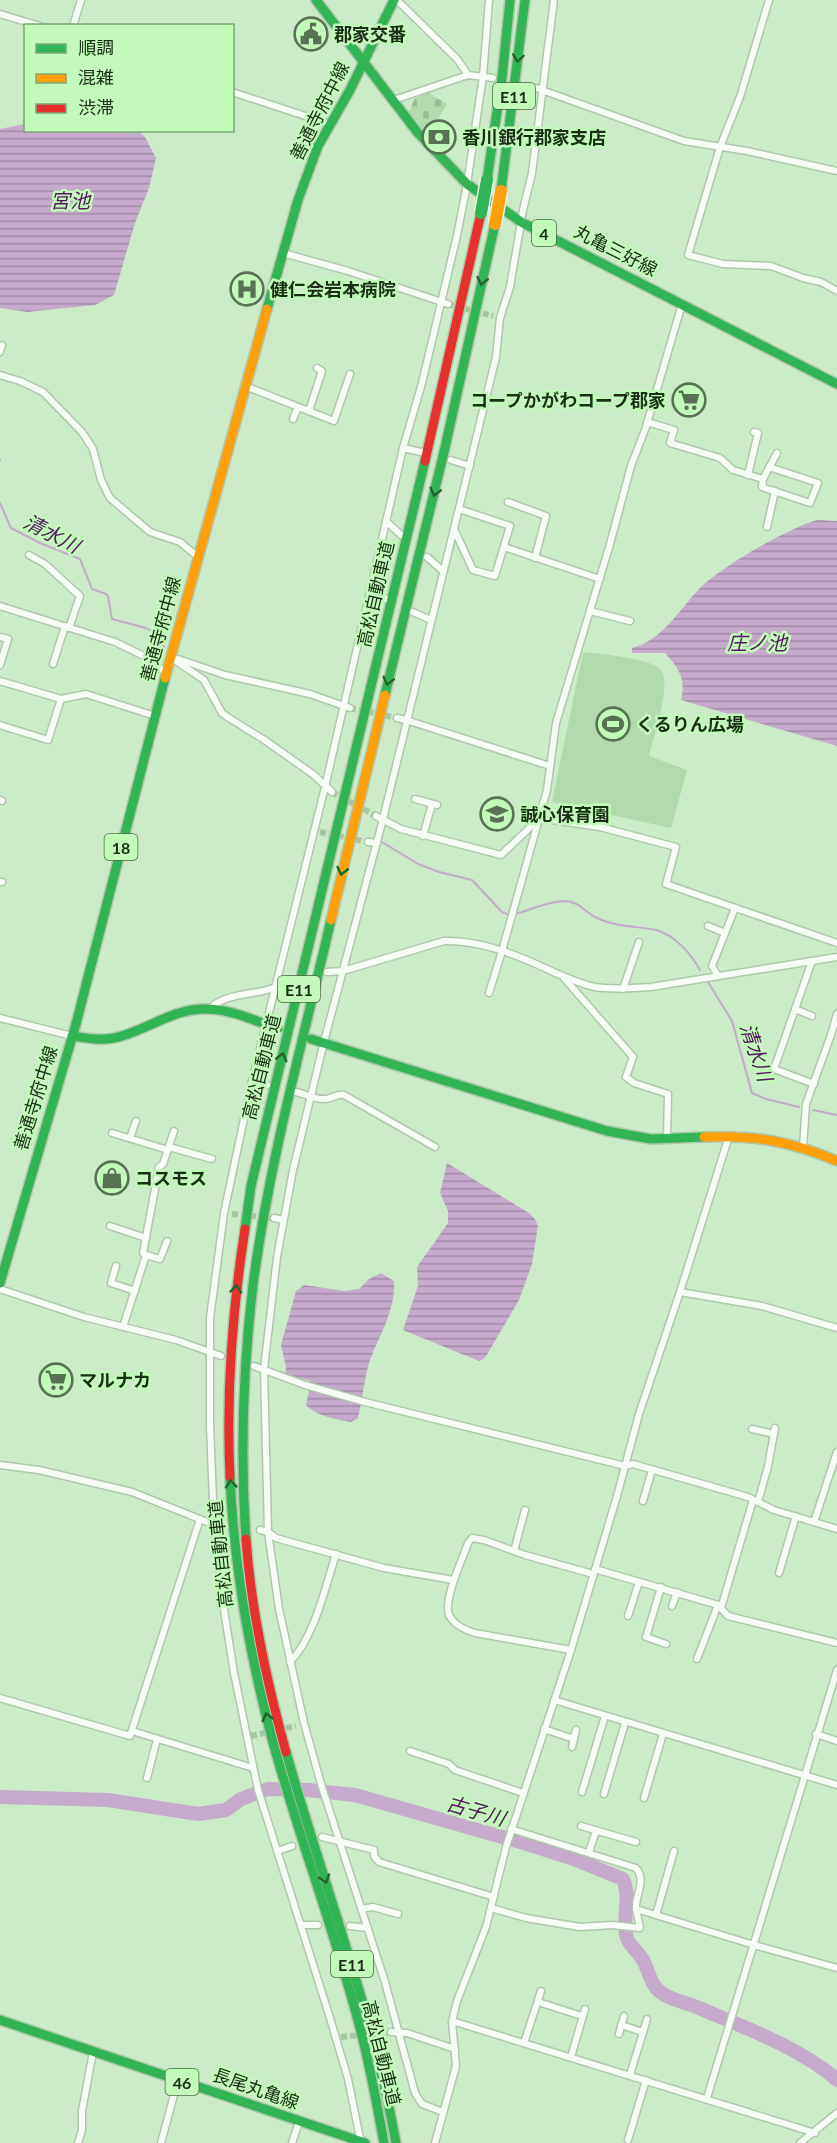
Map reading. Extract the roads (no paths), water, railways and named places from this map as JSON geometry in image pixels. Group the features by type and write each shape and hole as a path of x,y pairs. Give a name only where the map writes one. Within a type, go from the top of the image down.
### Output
{"main road":[{"name":"丸亀三好線","path":"316,0 418,133 467,184 521,222 837,384"},
{"name":"善通寺府中線","path":"0,1283 72,1036 170,657 304,182 330,124 396,0"},
{"name":"高松自動車道","path":"384,2143 387,2126 384,2084 349,1953 296,1805 259,1689 243,1609 235,1549 230,1463 229,1370 238,1274 251,1186 419,485 481,213 502,78 510,0"},
{"name":"高松自動車道","path":"287,1773 255,1607 247,1549 243,1465 244,1386 254,1281 278,1150 354,819 437,482 495,224 525,0"},
{"path":"72,1036 102,1040 117,1038 183,1012 209,1009 272,1027"},
{"path":"311,1039 585,1125 629,1136 763,1138 803,1147 837,1161"},
{"name":"長尾丸亀線","path":"0,2020 363,2143"},
{"name":"高松自動車道","path":"387,2126 396,2143"}],"street":[{"path":"74,24 81,0"},
{"path":"396,0 457,59 468,75"},
{"path":"363,2143 338,2038 258,1790 253,1768 222,1597 214,1524 209,1351 224,1213 252,1081 272,1027 276,986 317,831 325,787 346,707 369,592 403,448 445,303 467,184 483,76 489,0"},
{"path":"443,2112 422,2104 418,2099 385,1982 324,1794 304,1723 279,1609 268,1532 264,1369 283,1220 311,1096 377,843 380,818 496,357 496,317 510,287 532,173 539,90 554,0"},
{"path":"769,0 740,97 720,147 688,255 723,264 771,266 803,279 821,282 837,291"},
{"path":"0,14 33,24"},
{"path":"394,100 468,75 493,78"},
{"path":"539,90 684,141 837,171"},
{"path":"234,93 330,124"},
{"path":"283,252 445,303"},
{"path":"489,993 539,818 556,723 600,579 631,466 647,422 682,304"},
{"path":"309,411 322,370 317,368"},
{"path":"245,386 334,421 350,374"},
{"path":"0,375 43,392 82,432 93,448 101,480 110,498 150,532 180,542 198,557"},
{"path":"293,419 298,407"},
{"path":"647,422 674,430 670,443 720,458 733,470 763,479"},
{"path":"748,474 758,433 754,432"},
{"path":"403,448 421,452"},
{"path":"769,467 818,483 810,503 762,487 763,479 769,467 777,453"},
{"path":"451,460 470,466"},
{"path":"767,527 775,491"},
{"path":"508,502 546,516 535,558"},
{"path":"454,528 473,570 495,576 510,526 459,509"},
{"path":"386,521 401,535"},
{"path":"504,547 600,579"},
{"path":"29,555 45,564 80,596 53,664"},
{"path":"427,558 444,571"},
{"path":"369,592 386,599"},
{"path":"0,606 115,642 148,658 166,673"},
{"path":"590,611 630,621"},
{"path":"413,612 431,620"},
{"path":"0,637 8,639 0,665"},
{"path":"170,657 225,675 310,693 346,707"},
{"path":"170,657 204,680 222,712 229,718 314,775 332,792"},
{"path":"0,681 61,699 86,694 155,716"},
{"path":"0,725 48,740 61,699"},
{"path":"397,718 550,766"},
{"path":"415,799 435,805 423,836"},
{"path":"380,818 401,829 423,836 501,855 539,818"},
{"path":"539,818 600,827 676,846 666,884 837,943"},
{"path":"368,842 377,843"},
{"path":"718,976 712,966 735,908"},
{"path":"708,926 725,933"},
{"path":"327,972 343,970 444,941 459,941 502,951 564,978 595,987 623,989 651,987 837,957"},
{"path":"623,989 639,942"},
{"path":"812,961 774,1068 814,1084"},
{"path":"564,978 633,1057 626,1077 634,1083 668,1094 667,1138"},
{"path":"209,1009 216,1002 290,982"},
{"path":"795,1009 812,1016"},
{"path":"803,1147 806,1104 837,1014"},
{"path":"0,1018 72,1036"},
{"path":"252,1081 267,1085"},
{"path":"296,1092 327,1099 339,1094 344,1095 435,1147"},
{"path":"130,1138 136,1121"},
{"path":"167,1241 160,1260 143,1253 159,1167 163,1164 174,1131"},
{"path":"112,1133 212,1159"},
{"path":"435,2143 456,2066 452,2021 457,2001 486,1927 511,1830 571,1650 639,1414 729,1136"},
{"path":"224,1213 232,1215"},
{"path":"273,1218 283,1220"},
{"path":"110,1226 146,1238"},
{"path":"123,1327 146,1255"},
{"path":"116,1266 111,1283 135,1291"},
{"path":"0,1289 84,1317 176,1340 221,1356"},
{"path":"680,1292 762,1306 837,1328"},
{"path":"254,1366 305,1385 365,1402 625,1467 633,1464 756,1501 774,1510 837,1529"},
{"path":"697,1659 719,1607 768,1466 775,1431 752,1429"},
{"path":"814,1522 837,1452"},
{"path":"0,1465 39,1470 132,1492 222,1528"},
{"path":"643,1501 652,1470"},
{"path":"514,1551 525,1510"},
{"path":"779,1573 796,1516"},
{"path":"0,1698 130,1736 200,1519"},
{"path":"260,1530 276,1538 384,1568 453,1580"},
{"path":"571,1650 475,1633 461,1628 449,1614 448,1605 453,1580 472,1538 594,1572 661,1587 719,1607 728,1616 837,1643"},
{"path":"290,1662 300,1651 320,1605 336,1554"},
{"path":"628,1616 639,1582"},
{"path":"661,1587 646,1637 666,1644"},
{"path":"672,1606 677,1592"},
{"path":"707,2098 837,1670"},
{"path":"829,1696 837,1698"},
{"path":"554,1700 837,1785"},
{"path":"582,1792 605,1716"},
{"path":"296,1726 304,1723"},
{"path":"604,1794 625,1723"},
{"path":"544,1730 574,1739"},
{"path":"572,1747 576,1730"},
{"path":"132,1731 253,1768"},
{"path":"644,1798 663,1734"},
{"path":"816,1734 837,1741"},
{"path":"147,1778 157,1739"},
{"path":"410,1751 449,1764 455,1770 523,1793"},
{"path":"581,1826 636,1842"},
{"path":"491,1908 526,1918 580,1927 622,1925 640,1928 636,1901 641,1884 640,1873 636,1868 511,1830"},
{"path":"589,1852 596,1830"},
{"path":"322,1837 374,1850 374,1856 379,1862 494,1897"},
{"path":"278,1851 292,1846"},
{"path":"656,1915 674,1851"},
{"path":"361,1909 373,1907 398,1914"},
{"path":"636,1908 837,1968"},
{"path":"302,1925 318,1925"},
{"path":"350,1926 368,1928"},
{"path":"525,2043 541,1991"},
{"path":"538,2002 584,2012 571,2057"},
{"path":"619,2034 624,2016"},
{"path":"630,2075 647,2019"},
{"path":"452,2021 815,2133"},
{"path":"621,2025 643,2032"},
{"path":"391,2032 407,2033 455,2049"},
{"path":"78,2143 82,2130 82,2111 93,2052"},
{"path":"161,2143 178,2080"},
{"path":"628,2140 646,2080"},
{"path":"800,2143 837,2113"},
{"path":"292,2143 299,2122"}],"water":[{"name":"宮池","path":"24,124 24,132 140,132 145,137 156,158 149,188 135,223 114,295 95,305 27,312 0,308 0,129"},
{"name":"庄ノ池","path":"817,520 837,521 837,746 681,700 683,686 680,674 665,653 632,653 632,648 643,644 661,632 709,580 738,560 789,531"},
{"path":"447,1163 529,1213 538,1226 532,1264 519,1300 485,1358 479,1361 403,1330 418,1286 417,1267 448,1223 448,1211 440,1193"},
{"path":"381,1273 394,1281 394,1292 389,1314 368,1366 358,1418 351,1422 310,1409 306,1405 311,1381 285,1374 286,1367 281,1345 296,1291 304,1285 345,1291 359,1289 369,1279"}],"waterway":[{"name":"清水川","path":"0,503 11,528 80,559 92,589 108,596 112,619 146,628 153,632 165,648"},
{"name":"清水川","path":"382,842 418,864 472,880 502,912 510,915"},
{"name":"清水川","path":"515,914 553,902 570,902 604,921 663,932 682,946 700,970"},
{"name":"清水川","path":"708,982 732,1021 752,1093 799,1107"},
{"name":"清水川","path":"813,1110 837,1115"},
{"name":"古子川","path":"0,1797 108,1800 198,1814 226,1810 241,1799 268,1789 355,1795 574,1859 623,1879 627,1894 625,1923 627,1938 643,1960 651,1979 661,1993 771,2039 823,2068 837,2080"}],"tunnel":[{"path":"514,83 536,88"},
{"path":"448,304 493,316"},
{"path":"350,708 397,718"},
{"path":"332,792 376,816"},
{"path":"320,832 368,842"},
{"path":"232,1214 274,1218"},
{"path":"251,1736 296,1726"},
{"path":"341,2037 391,2032"}],"place":[{"name":"郡家交番","path":"311,34"},
{"name":"香川銀行郡家支店","path":"439,137"},
{"name":"健仁会岩本病院","path":"247,289"},
{"name":"コープかがわコープ郡家","path":"689,400"},
{"name":"くるりん広場","path":"613,724"},
{"name":"誠心保育園","path":"497,814"},
{"name":"コスモス","path":"112,1178"},
{"name":"マルナカ","path":"56,1380"}]}
